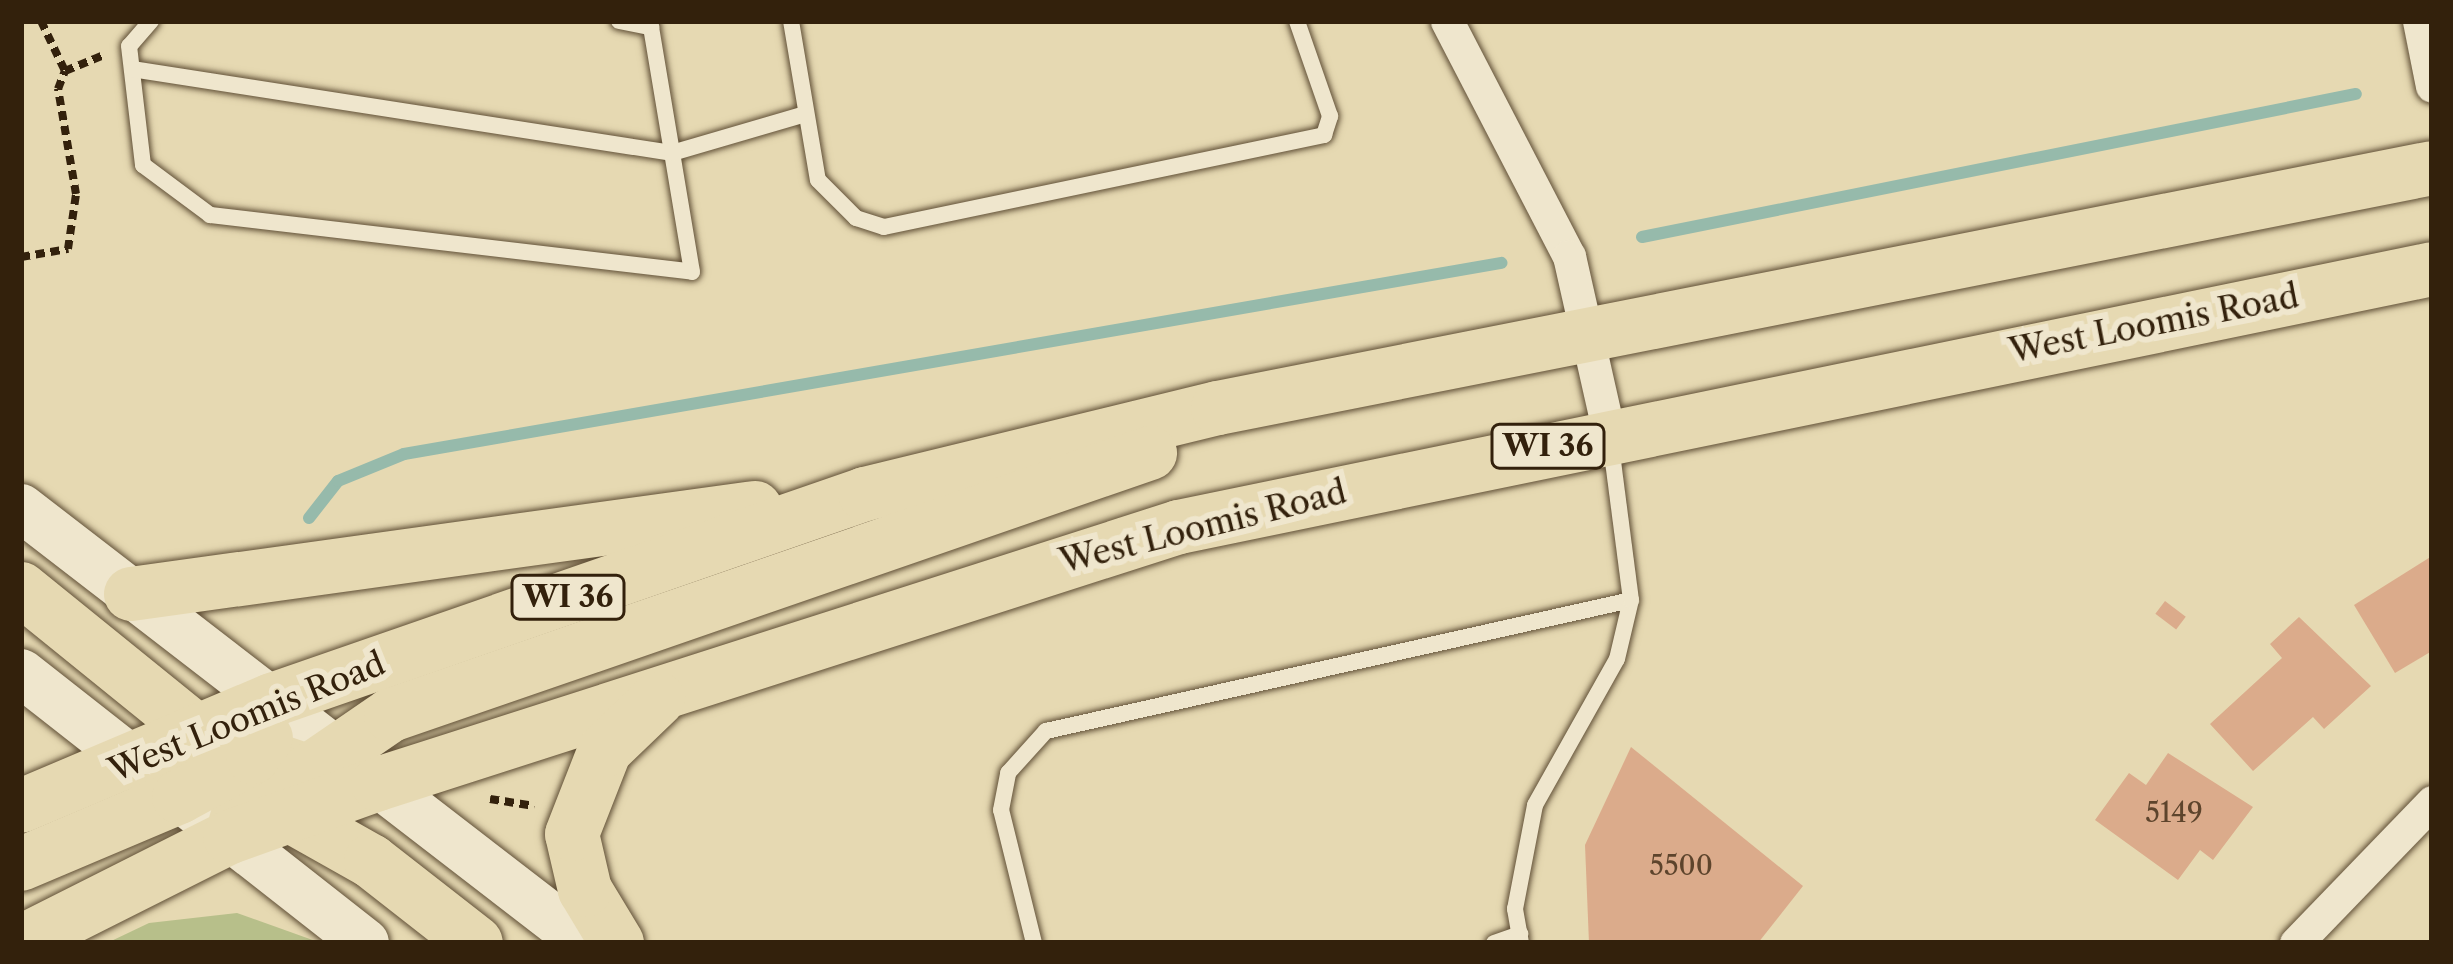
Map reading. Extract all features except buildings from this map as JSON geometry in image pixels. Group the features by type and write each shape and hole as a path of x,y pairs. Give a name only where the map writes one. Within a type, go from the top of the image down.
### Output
{"main road":[{"name":"West Loomis Road","path":"21,942 251,782 272,700 865,494 1290,394 2432,168"},
{"name":"West Loomis Road","path":"21,806 136,763 251,782 378,784 679,683 1179,526 1610,433 2432,269"},
{"path":"21,864 251,782 391,715 901,548 1290,394"},
{"path":"131,594 865,494"},
{"path":"21,590 251,782 476,943"},
{"path":"617,943 581,872 572,834 580,790 605,750 679,683"}],"street":[{"path":"1447,21 1569,256 1610,433"},
{"path":"2419,21 2432,86"},
{"path":"21,508 272,700 251,782 365,943"},
{"path":"21,673 136,763"},
{"path":"251,782 378,784 584,943"},
{"path":"2296,943 2432,802"}],"lane":[{"path":"151,21 130,46 142,165 210,215 692,272 651,24 619,21"},
{"path":"791,21 818,179 856,218 884,227 1324,134 1330,116 1297,21"},
{"path":"132,69 672,153 805,114"},
{"path":"1494,943 1520,938 1535,806 1617,659 1631,600 1610,433"},
{"path":"1034,943 1001,809 1008,773 1046,731 1631,600"}],"path":[{"path":"21,257 68,249 76,194 59,107 65,71 40,21"},
{"path":"65,71 130,46"},
{"path":"489,799 536,806"}],"green space":[{"path":"237,913 321,943 107,943 149,923"}],"waterway":[{"path":"1642,237 2356,94"},
{"path":"309,518 338,481 404,454 1501,263"}]}
